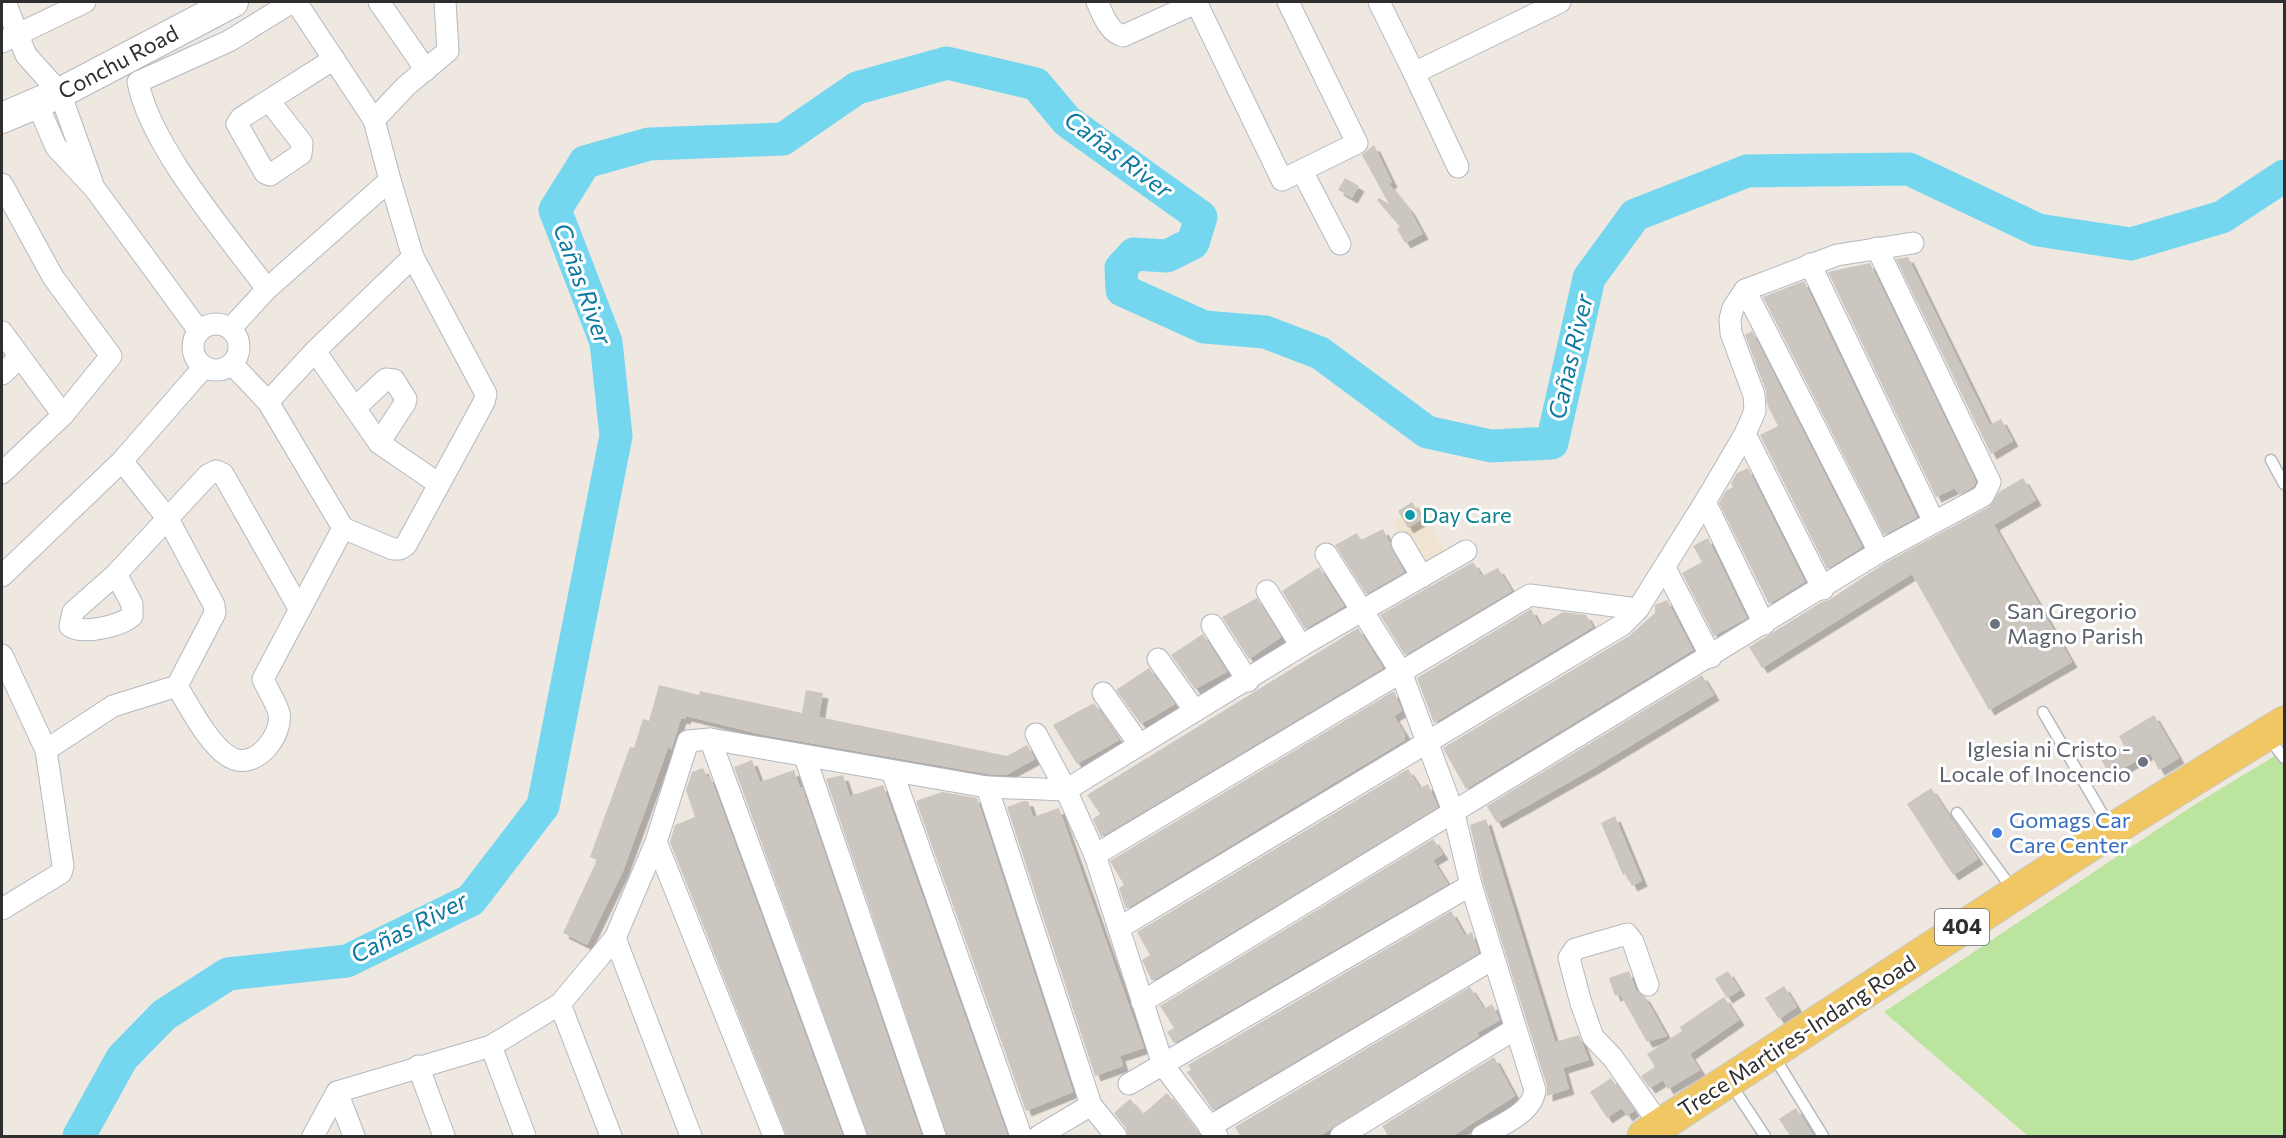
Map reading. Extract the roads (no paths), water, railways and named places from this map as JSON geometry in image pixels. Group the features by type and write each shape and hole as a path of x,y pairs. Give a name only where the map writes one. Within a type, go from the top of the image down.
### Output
{"main road":[{"name":"Conchu Road","path":"2,117 48,98 232,2"},
{"name":"Trece Martires-Indang Road","path":"1652,1131 2112,830 2278,739"}],"street":[{"path":"5,2 10,39 26,55 94,189 199,331"},
{"path":"10,39 85,2"},
{"path":"232,364 268,402 343,528 393,549 400,549 406,545 486,394 413,257 374,120 294,2 228,41 138,82 141,101 189,184 267,289"},
{"path":"379,2 426,70"},
{"path":"374,120 406,86 448,51 445,2"},
{"path":"1097,2 1110,27 1122,36 1197,2 1282,180 1357,143 1288,2"},
{"path":"1414,73 1560,2"},
{"path":"1386,4 1414,73 1458,167"},
{"path":"270,102 334,59"},
{"path":"1302,171 1340,244"},
{"path":"231,328 267,289 390,180"},
{"path":"2,184 53,277 111,356 63,415 2,473"},
{"path":"1119,928 1622,625 1638,609 1665,568 1745,434 1756,404 1731,333 1730,320 1733,308 1746,290 1837,255 1913,243"},
{"path":"1142,1002 1823,589 1879,552 1983,495 1990,482 1877,248"},
{"path":"268,402 315,351 413,257"},
{"path":"1810,264 1934,522"},
{"path":"1746,290 1879,552"},
{"path":"214,324 231,328 239,342 240,351 232,364 219,370 204,367 194,354 193,346 199,331 214,324"},
{"path":"2,332 63,415"},
{"path":"315,351 379,443 440,484"},
{"path":"2,374 20,357"},
{"path":"2,576 123,461 204,367"},
{"path":"355,408 386,379 394,380 404,395 405,403 379,443"},
{"path":"1745,434 1823,589"},
{"path":"46,750 113,706 177,686 215,613 214,604 168,519 123,461"},
{"path":"116,574 208,475 216,471 223,474 300,610"},
{"path":"1705,502 1764,624"},
{"path":"177,686 219,750 235,760 254,759 267,747 277,730 279,714 262,679 343,528"},
{"path":"1402,543 1422,577"},
{"path":"313,1137 337,1092 491,1046 560,1004 615,938 656,842 688,741 710,739 987,787 1066,790 1139,744 1248,681 1301,646 1467,551"},
{"path":"1326,554 1401,672 1454,814 1471,885 1535,1090 1534,1100 1525,1110 1482,1137"},
{"path":"1665,568 1711,657"},
{"path":"1267,591 1301,646"},
{"path":"1095,855 1530,596 1638,609"},
{"path":"1212,625 1248,681"},
{"path":"1158,659 1195,711"},
{"path":"2,909 60,873 63,866 46,750 4,666"},
{"path":"1103,693 1139,744"},
{"path":"1036,734 1066,790 1095,855 1163,1065 1213,1132 1493,959"},
{"path":"710,739 856,1137"},
{"path":"805,757 935,1137"},
{"path":"892,771 1021,1137"},
{"path":"987,787 1091,1106 1116,1137"},
{"path":"656,842 774,1137"},
{"path":"1129,1084 1471,885"},
{"path":"1648,985 1633,942 1627,934 1575,949 1569,958 1593,1037 1613,1058 1652,1131"},
{"path":"615,938 691,1137"},
{"path":"560,1004 611,1137"},
{"path":"1341,1137 1515,1029"},
{"path":"491,1046 525,1137"},
{"path":"418,1066 444,1137"},
{"path":"337,1092 354,1137"},
{"path":"1039,1137 1091,1106"}],"lane":[{"path":"2271,460 2284,484"},
{"path":"2043,712 2112,830"},
{"path":"1957,813 2014,892"},
{"path":"1772,1052 1823,1137"},
{"path":"1728,1081 1765,1137"}],"waterway":[{"name":"Cañas River","path":"79,1136 122,1058 164,1015 228,974 347,961 471,900 543,806 616,436 606,342 555,210 585,162 649,144 783,139 857,88 947,63 1036,84 1067,121 1201,217 1193,243 1167,256 1134,254 1121,268 1122,290 1204,327 1265,332 1320,353 1427,432 1491,446 1552,443 1589,278 1635,215 1747,171 1909,169 2038,230 2131,244 2222,217 2284,176"}],"place":[{"name":"Day Care","path":"1410,515"},
{"name":"San Gregorio Magno Parish","path":"1995,624"},
{"name":"Iglesia ni Cristo - Locale of Inocencio","path":"2143,762"},
{"name":"Gomags Car Care Center","path":"1997,833"}]}
